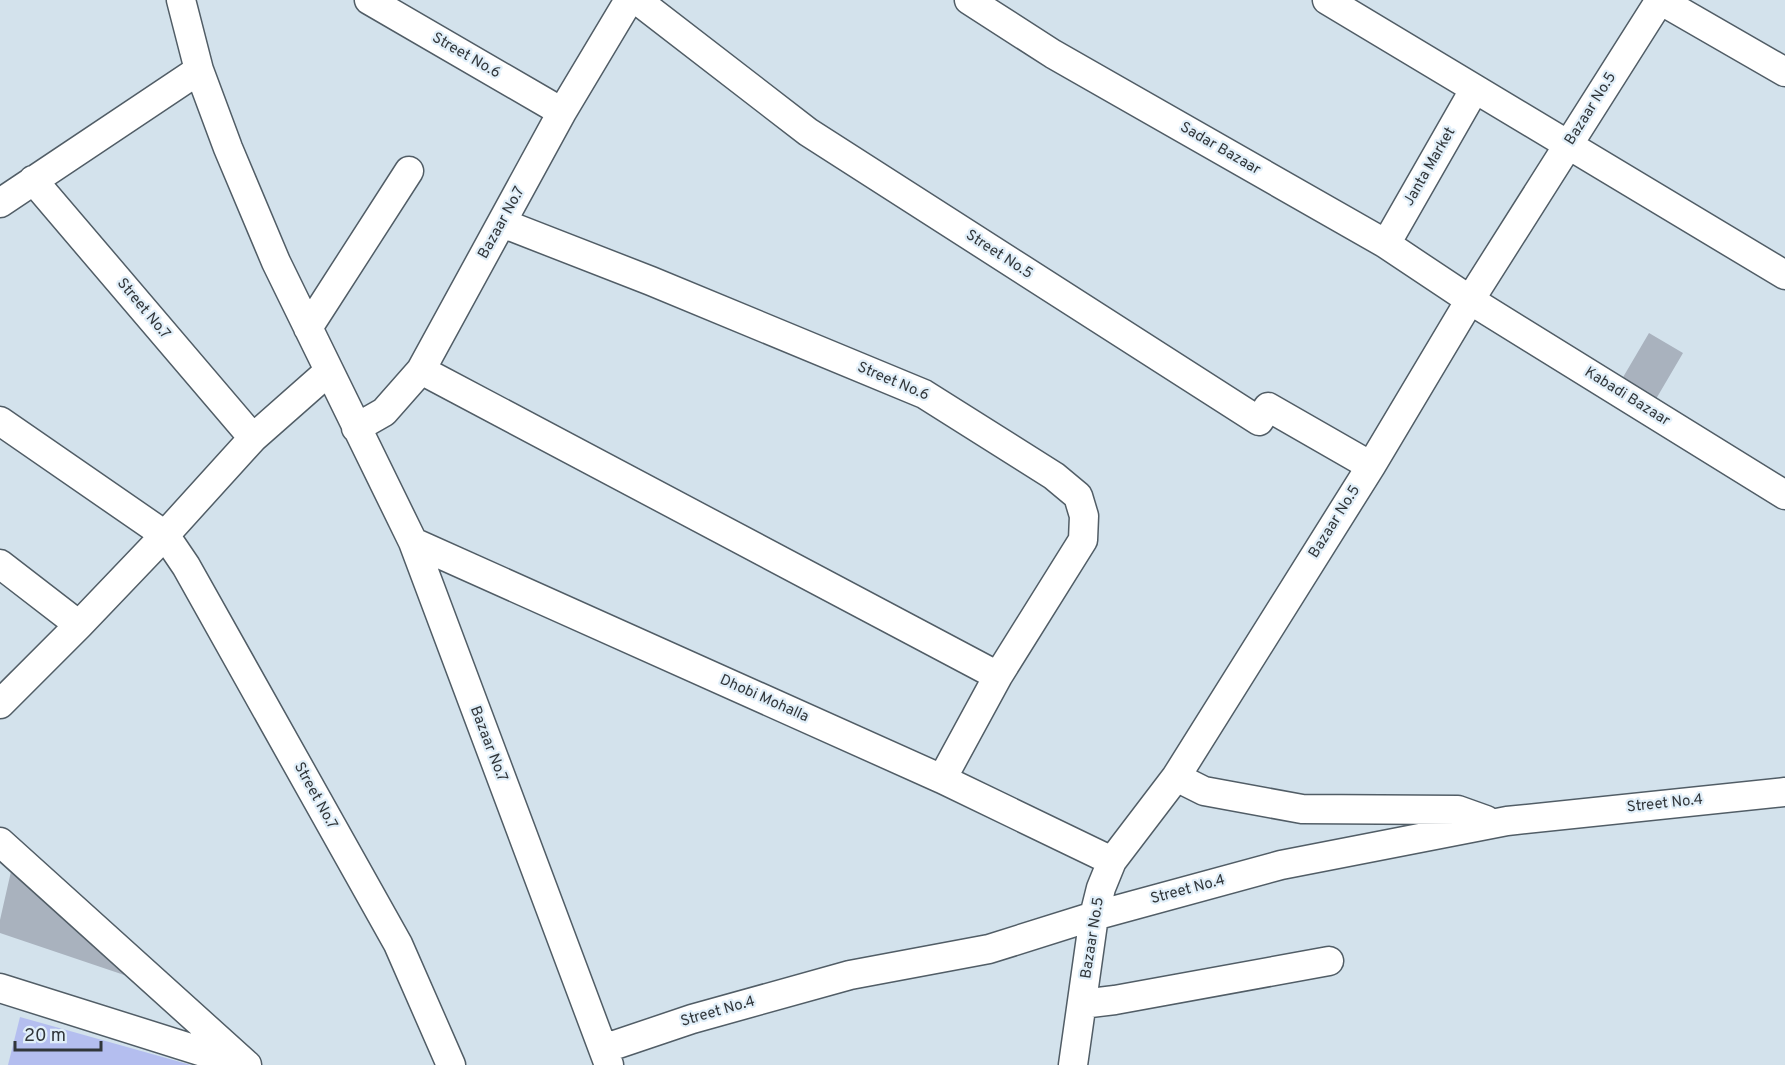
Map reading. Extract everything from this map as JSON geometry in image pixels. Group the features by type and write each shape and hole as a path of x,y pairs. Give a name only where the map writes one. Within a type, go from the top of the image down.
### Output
{"street":[{"name":"Bazaar No.7","path":"181,0 199,69 228,148 276,262 413,542 606,1057"},
{"name":"Street No.6","path":"369,0 562,112"},
{"name":"Bazaar No.7","path":"356,428 384,412 421,370 562,112 629,0"},
{"name":"Street No.5","path":"637,0 808,132 1259,421 1268,407 1371,466"},
{"name":"Sadar Bazaar","path":"969,0 1053,54 1386,244 1470,300"},
{"path":"1327,0 1785,275"},
{"path":"1660,0 1785,72"},
{"name":"Bazaar No.5","path":"1073,1065 1094,916 1101,888 1112,861 1176,777 1371,466 1470,300 1660,0"},
{"path":"0,203 199,69"},
{"name":"Janta Market","path":"1386,244 1474,90"},
{"path":"308,328 409,171"},
{"name":"Street No.7","path":"33,180 253,438"},
{"name":"Street No.6","path":"502,223 651,281 924,394 1054,476 1078,496 1084,516 1083,540 998,676 942,779"},
{"name":"Kabadi Bazaar","path":"1470,300 1785,495"},
{"path":"421,370 998,676"},
{"path":"2,698 79,625 253,438 330,371"},
{"name":"Street No.7","path":"0,421 165,535 186,566 398,944 451,1065"},
{"name":"Dhobi Mohalla","path":"413,542 942,779 1112,861"},
{"path":"0,564 79,625"},
{"path":"1176,777 1204,791 1302,809 1458,810 1494,823"},
{"name":"Street No.4","path":"606,1057 692,1019 850,975 989,949 1094,916 1281,865 1494,823 1785,792"},
{"path":"0,842 247,1065"},
{"path":"1082,1004 1329,962"},
{"path":"0,988 243,1065"}],"shaded area":[{"path":"20,1017 191,1065 8,1065"}],"building":[{"path":"1649,333 1683,353 1656,399 1622,379"},
{"path":"12,867 136,979 0,933 0,920"}]}
